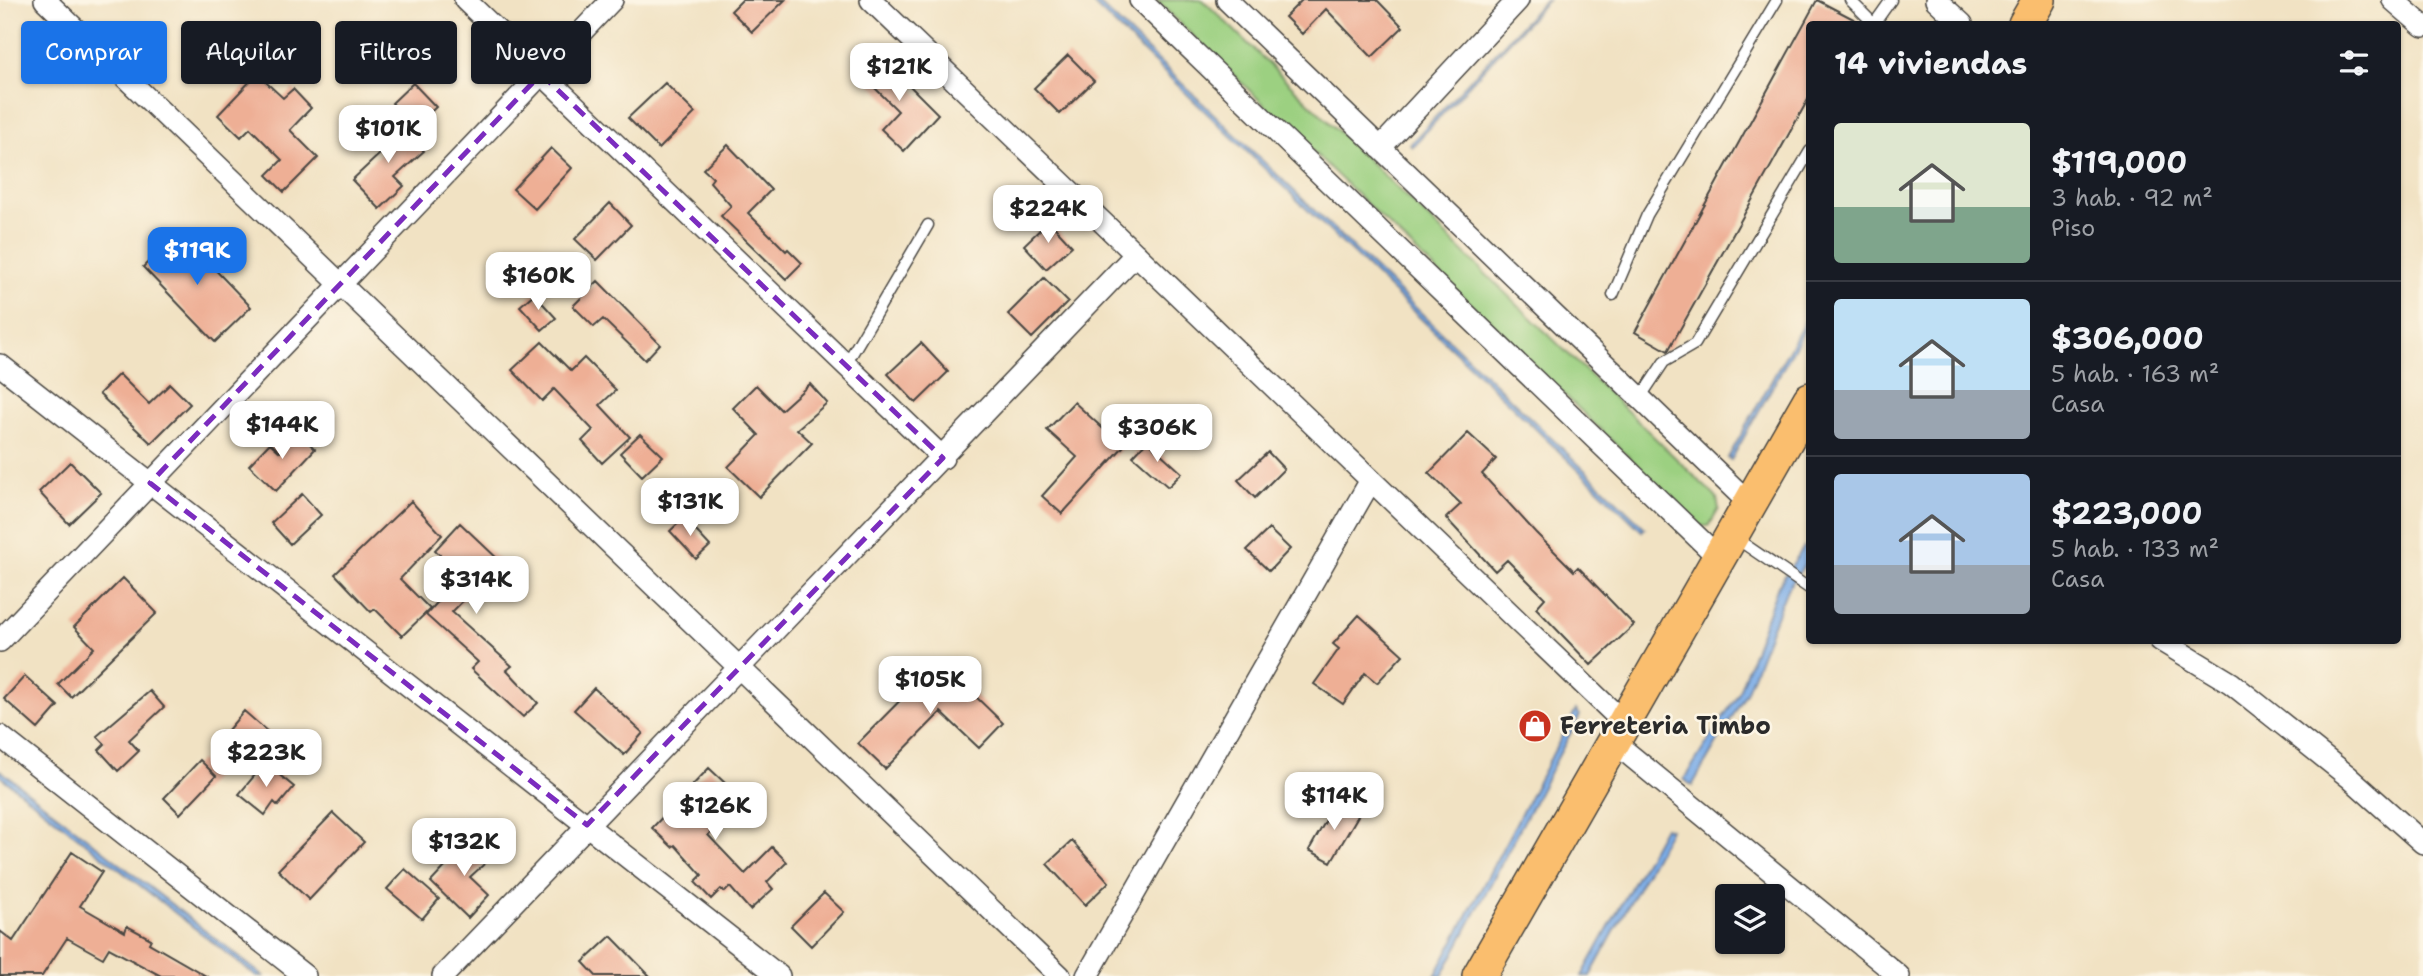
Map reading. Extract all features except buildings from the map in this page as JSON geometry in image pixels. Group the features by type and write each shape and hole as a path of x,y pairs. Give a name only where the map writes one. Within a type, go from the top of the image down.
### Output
{"main road":[{"path":"2027,21 2039,0"},
{"path":"1479,976 1750,503 1805,419"}],"street":[{"path":"45,0 1060,976"},
{"path":"464,0 486,21"},
{"path":"591,22 612,0"},
{"path":"871,0 1371,480 1619,733 1899,976"},
{"path":"1140,0 1726,547"},
{"path":"1227,0 1750,503"},
{"path":"1380,148 1518,0"},
{"path":"1936,0 1959,21"},
{"path":"2393,0 2423,26"},
{"path":"0,641 531,84"},
{"path":"551,84 943,458"},
{"path":"443,976 1136,254"},
{"path":"0,365 779,976"},
{"path":"1087,976 1371,480"},
{"path":"2167,644 2231,683 2349,777 2423,843"},
{"path":"0,736 305,976"}],"lane":[{"path":"1613,295 1647,215 1777,0"},
{"path":"1850,0 1871,21"},
{"path":"1876,21 1891,0"},
{"path":"1640,398 1664,362 1695,344 1806,158"},
{"path":"845,366 928,225"},
{"path":"1726,547 1806,587"}],"highlighted area":[{"path":"541,74 943,458 587,825 150,483"}],"green space":[{"path":"1156,0 1203,0 1717,498 1719,509 1709,526 1700,526"}],"water":[{"path":"1089,0 1095,0 1645,528 1642,531"},
{"path":"1545,0 1548,0 1412,147 1410,144"},
{"path":"1806,319 1806,327 1731,460 1728,458"},
{"path":"1804,547 1806,563 1787,589 1746,693 1692,786 1684,779 1738,694 1778,586"},
{"path":"1576,710 1580,715 1442,976 1435,976"},
{"path":"0,770 263,976 256,976 0,776"},
{"path":"1664,827 1670,829 1590,976 1582,976"}],"place":[{"name":"Ferreteria Timbo","path":"1535,726"}]}
